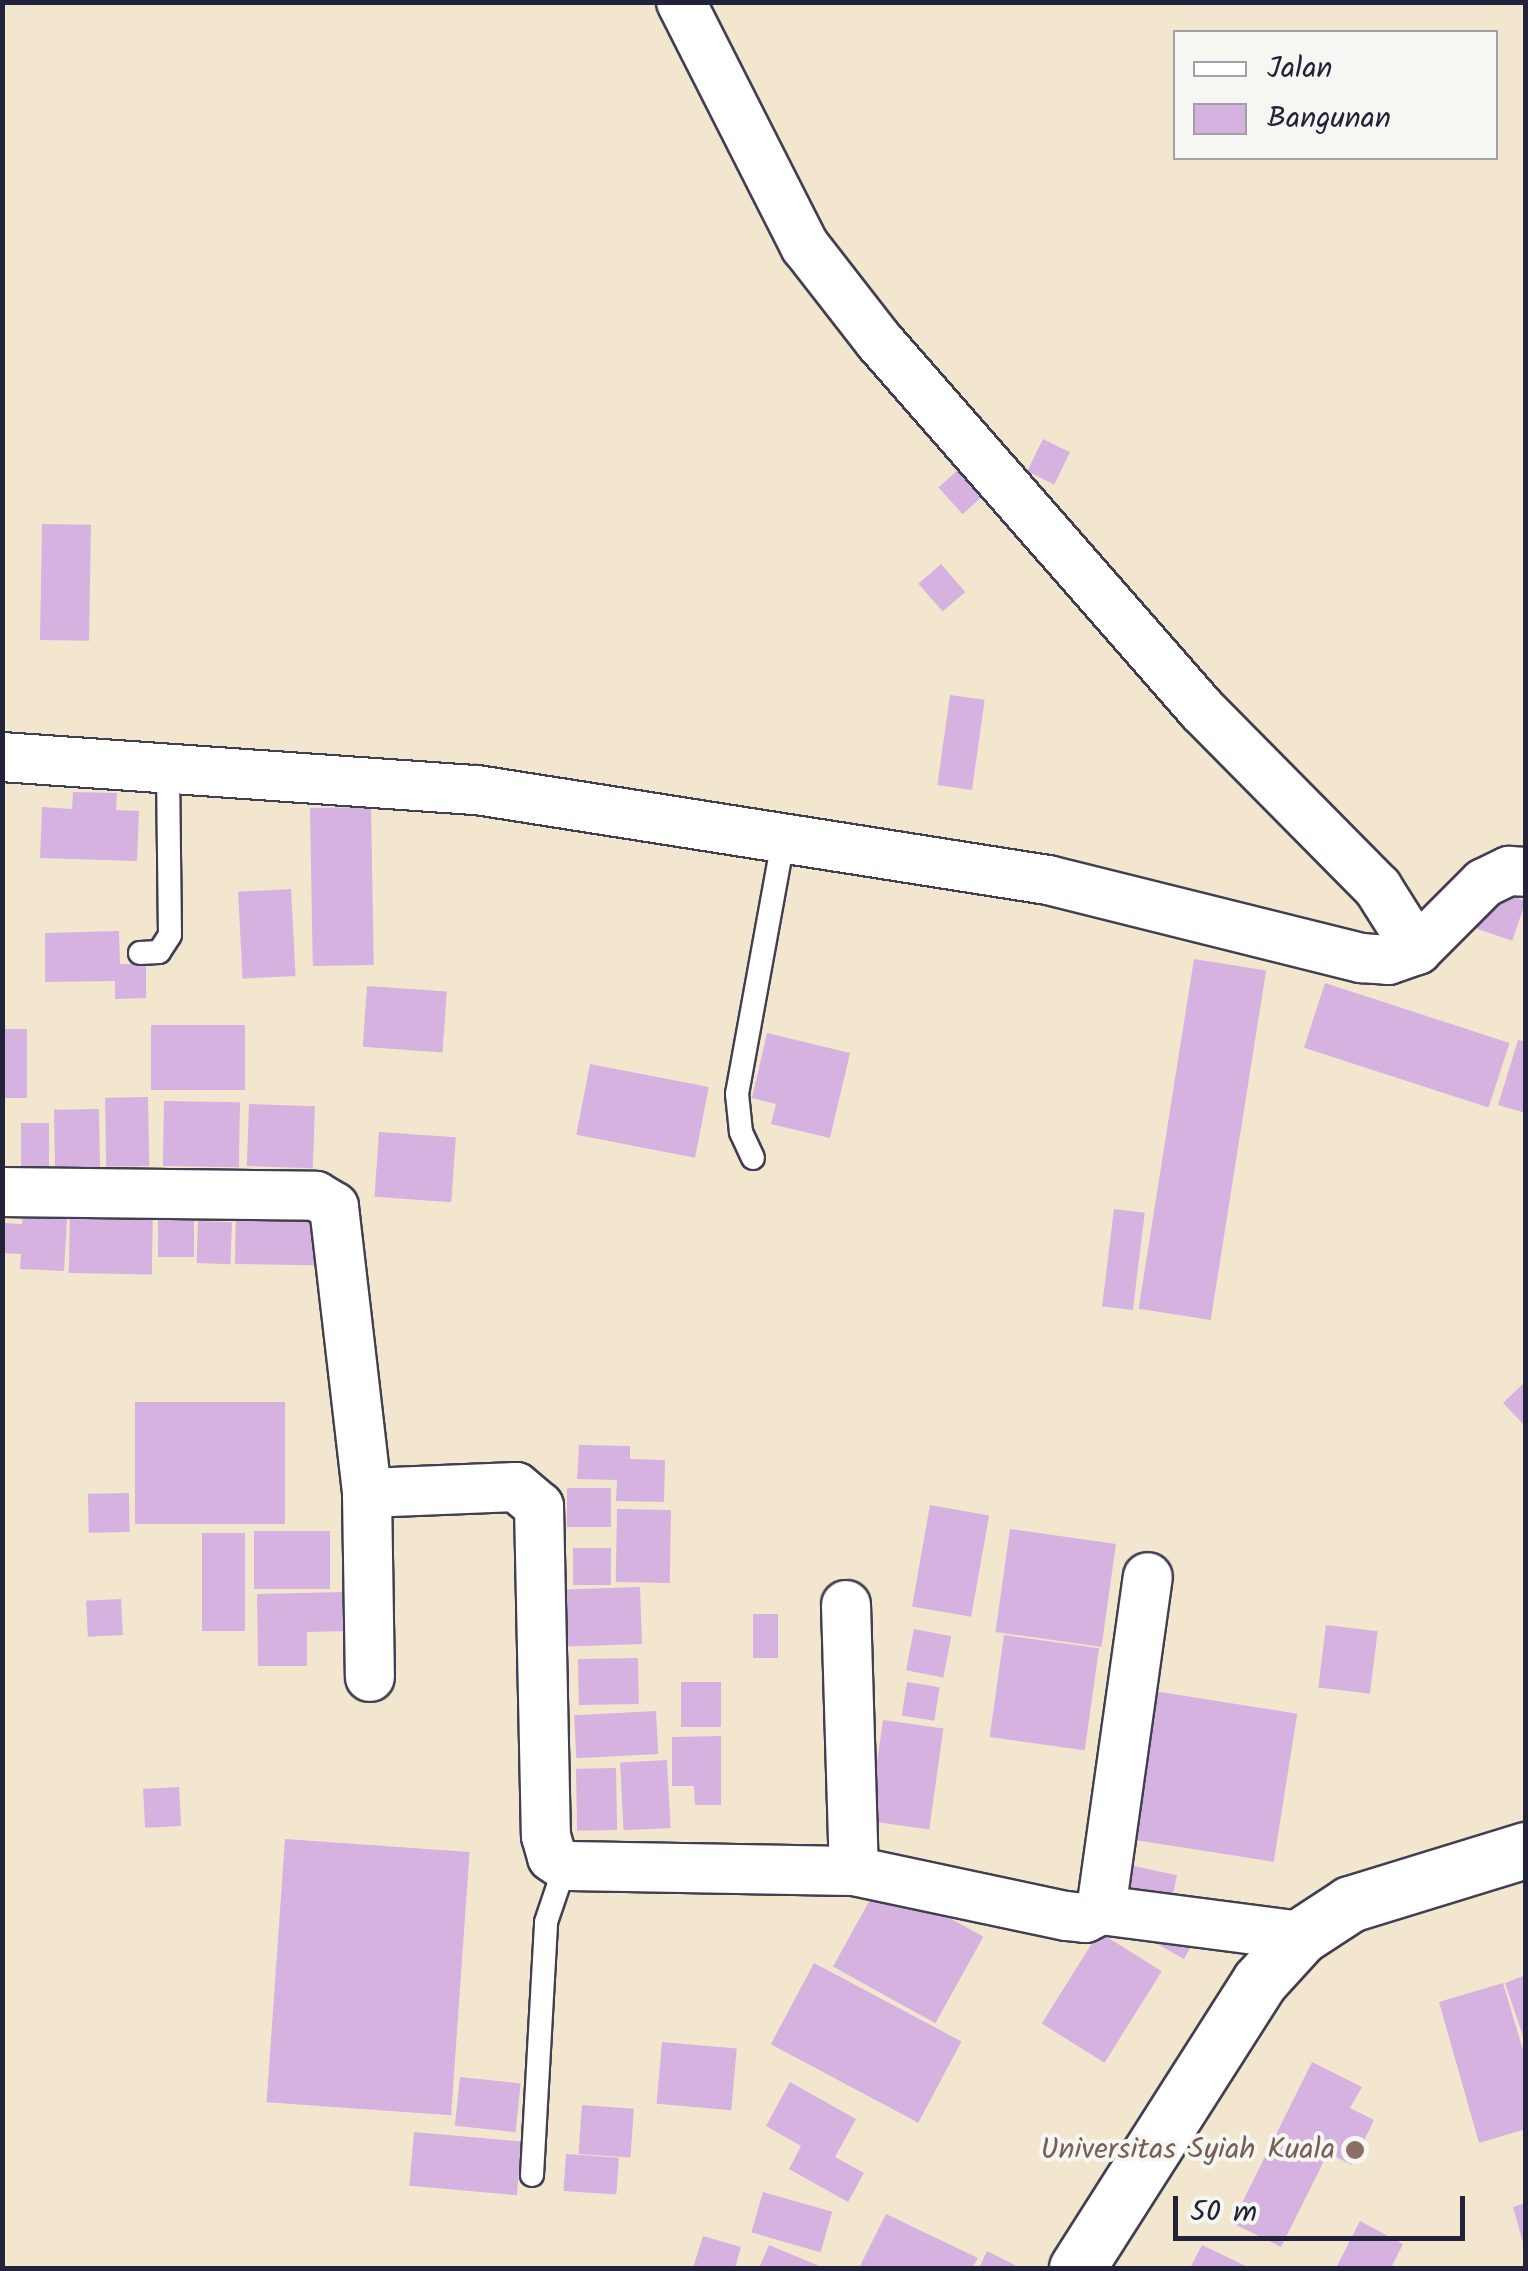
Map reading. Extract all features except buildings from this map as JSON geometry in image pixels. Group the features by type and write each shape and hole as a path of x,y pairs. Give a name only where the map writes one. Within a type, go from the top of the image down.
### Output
{"main road":[{"path":"1077,2268 1258,1982 1301,1936 1350,1904 1526,1850"}],"street":[{"path":"681,2 805,246 842,294 1214,724 1378,888 1417,950"},
{"path":"2,757 478,790 1048,880 1361,958 1388,960 1417,950 1484,884 1509,871 1526,872"},
{"path":"2,1192 316,1196 334,1207 367,1493 370,1676"},
{"path":"367,1493 516,1487 534,1496 546,1836 552,1857 566,1866 854,1871 1066,1916 1085,1918 1101,1910 1301,1936"},
{"path":"1101,1910 1148,1577"},
{"path":"846,1605 854,1871"}],"lane":[{"path":"140,952 159,952 170,935 168,768"},
{"path":"753,1158 741,1132 737,1094 784,836"},
{"path":"532,2176 546,1922 566,1866"}],"place":[{"name":"Universitas Syiah Kuala","path":"1355,2150"}]}
